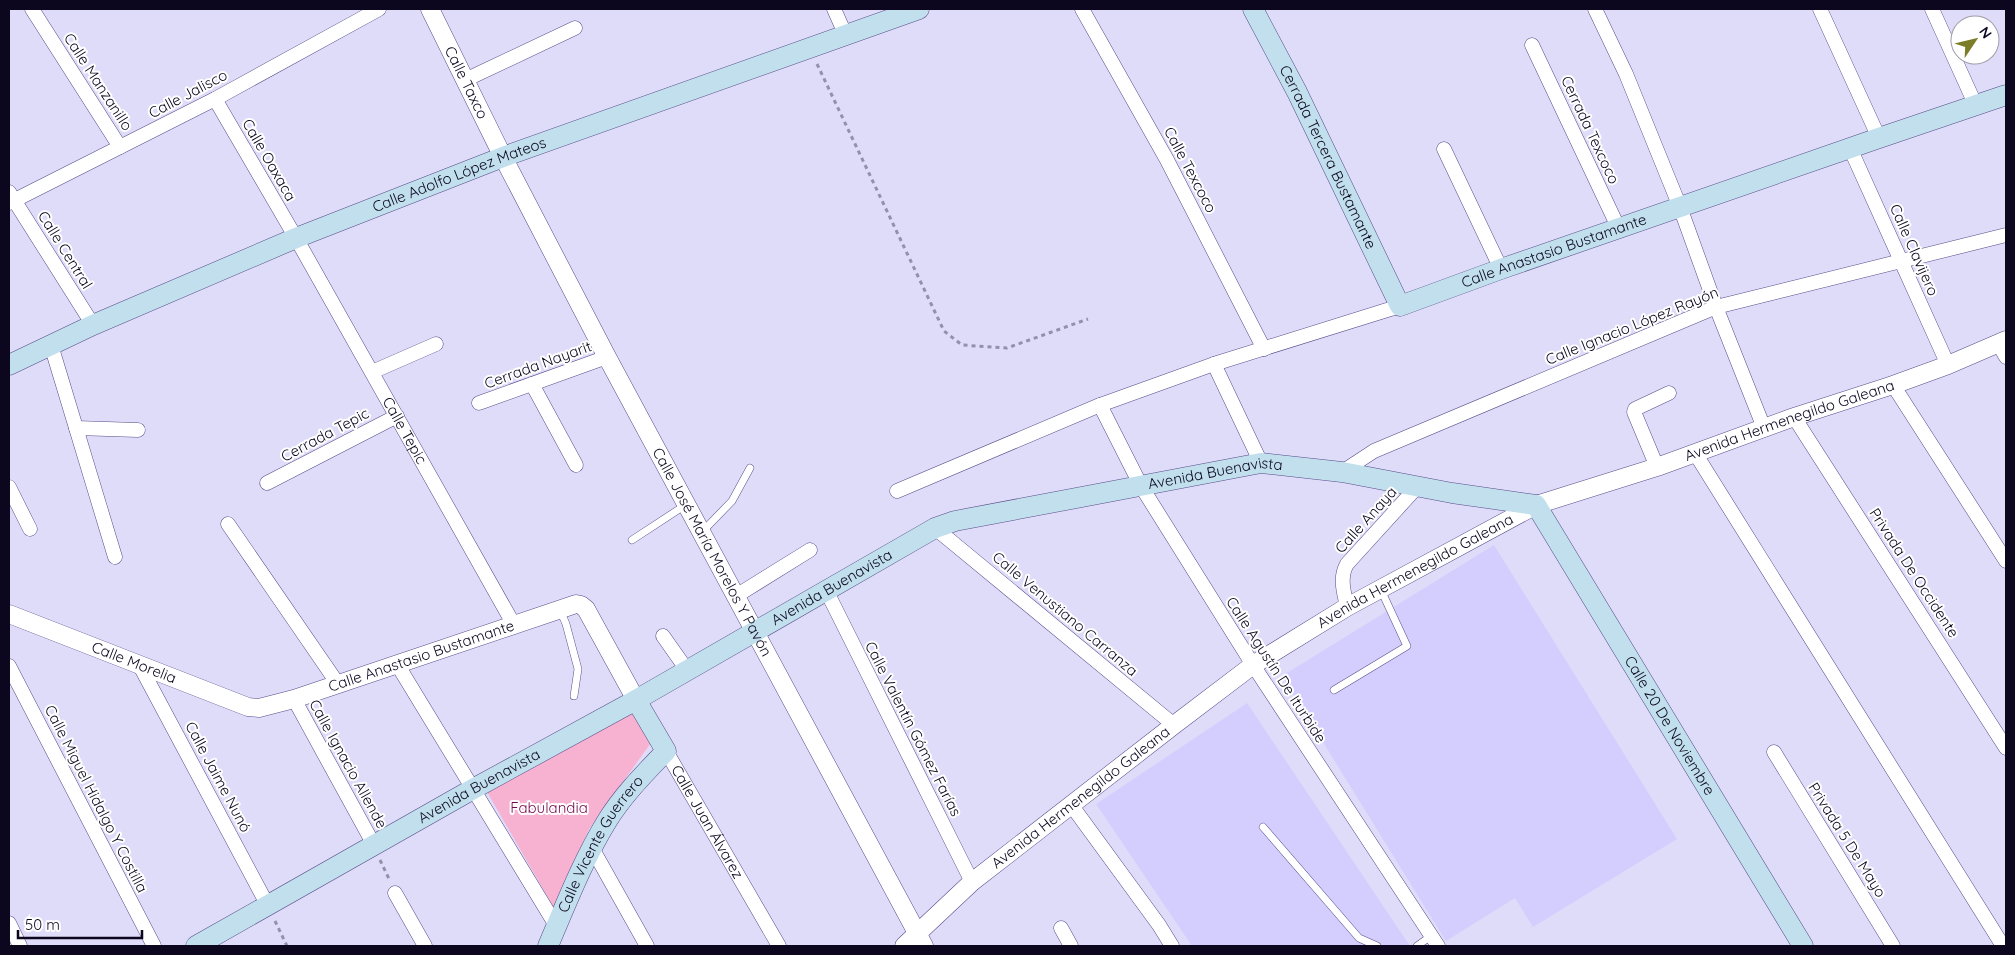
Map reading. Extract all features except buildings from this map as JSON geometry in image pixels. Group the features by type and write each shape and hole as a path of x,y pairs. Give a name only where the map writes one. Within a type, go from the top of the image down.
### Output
{"main road":[{"name":"Calle Adolfo López Mateos","path":"9,365 93,325 296,238 502,157 919,9"},
{"name":"Cerrada Tercera Bustamante","path":"1253,9 1297,92 1400,306"},
{"name":"Calle Anastasio Bustamante","path":"1400,306 1501,269 2006,95"},
{"name":"Avenida Buenavista","path":"196,946 267,904 636,700 935,528 954,521 1261,463 1342,472 1536,505"},
{"name":"Calle 20 De Noviembre","path":"1536,505 1803,946"},
{"name":"Calle Juan Álvarez","path":"636,700 666,751"},
{"name":"Calle Vicente Guerrero","path":"548,946 592,848 608,820 632,786 666,751"}],"street":[{"name":"Calle Manzanillo","path":"32,9 120,147"},
{"name":"Calle Jalisco","path":"11,198 120,147 214,99 379,9"},
{"name":"Calle Taxco","path":"430,9 502,157"},
{"path":"834,9 846,36"},
{"name":"Calle Texcoco","path":"1082,9 1167,160 1264,350"},
{"path":"1597,9 1626,74 1680,207 1716,307 1764,428"},
{"path":"1820,9 1878,138"},
{"path":"1932,9 1976,106"},
{"path":"465,80 575,28"},
{"name":"Cerrada Texcoco","path":"1532,45 1618,229"},
{"name":"Calle Oaxaca","path":"214,99 296,238"},
{"name":"Calle Clavijero","path":"1850,148 1948,365"},
{"path":"1444,149 1501,269"},
{"name":"Calle José María Morelos Y Pavón","path":"502,157 607,357 921,940"},
{"name":"Calle Central","path":"11,198 93,325"},
{"name":"Calle Ignacio López Rayón","path":"1342,472 1374,450 1716,307 1901,260 2006,236"},
{"name":"Calle Tepic","path":"296,238 514,625"},
{"name":"Calle Anastasio Bustamante","path":"897,490 1100,405 1214,364 1264,350 1400,306"},
{"path":"372,372 436,344"},
{"path":"50,345 115,557"},
{"name":"Avenida Hermenegildo Galeana","path":"904,946 921,940 972,882 1174,725 1253,666 1380,588 1536,505 1657,467 1794,417 2004,348"},
{"name":"Cerrada Nayarit","path":"479,403 607,357"},
{"path":"1214,364 1261,463"},
{"path":"532,384 576,465"},
{"path":"1893,385 2006,561"},
{"path":"1657,467 1634,412 1635,409 1669,392"},
{"name":"Calle Agustín De Iturbide","path":"1100,405 1141,486 1253,666 1434,941"},
{"name":"Cerrada Tepic","path":"267,484 397,416"},
{"name":"Privada De Occidente","path":"1794,417 2006,748"},
{"path":"76,428 138,430"},
{"path":"1695,453 2002,946"},
{"name":"Calle Anaya","path":"1347,607 1342,581 1342,572 1346,564 1417,486"},
{"path":"9,487 30,528"},
{"path":"228,524 338,684"},
{"name":"Calle Venustiano Carranza","path":"935,528 1174,725"},
{"path":"736,596 810,550"},
{"name":"Calle Valentín Gómez Farías","path":"826,590 972,882"},
{"name":"Calle Anastasio Bustamante","path":"260,708 294,699 576,604 586,609 636,700"},
{"name":"Calle Morelia","path":"9,614 248,707 260,708"},
{"path":"663,636 687,670"},
{"path":"397,664 556,926"},
{"name":"Calle Miguel Hidalgo Y Costilla","path":"9,666 154,946"},
{"name":"Calle Jaime Nunó","path":"140,666 267,904"},
{"name":"Calle Ignacio Allende","path":"294,699 374,846"},
{"name":"Calle Juan Álvarez","path":"666,751 779,946"},
{"name":"Privada 5 De Mayo","path":"1774,752 1893,946"},
{"path":"1072,806 1159,925 1172,946"},
{"path":"592,848 647,946"},
{"path":"395,893 425,946"},
{"path":"9,923 20,946"},
{"path":"1061,928 1071,946"}],"lane":[{"path":"702,532 732,501 750,468"},
{"path":"632,540 687,504"},
{"path":"1334,690 1407,646 1380,588"},
{"path":"560,610 566,624 578,670 574,696"},
{"path":"1263,827 1359,938 1377,946"},
{"path":"1416,946 1434,941"}],"path":[{"path":"809,48 944,332 962,345 1007,348 1088,319"},
{"path":"374,846 395,893"},
{"path":"267,904 287,946"}],"shaded area":[{"path":"1494,545 1677,839 1533,927 1515,898 1446,941 1282,676"},
{"path":"1247,703 1410,946 1192,946 1096,804"}],"green space":[{"name":"Fabulandia","path":"634,705 653,740 589,829 554,908 486,790"}]}
